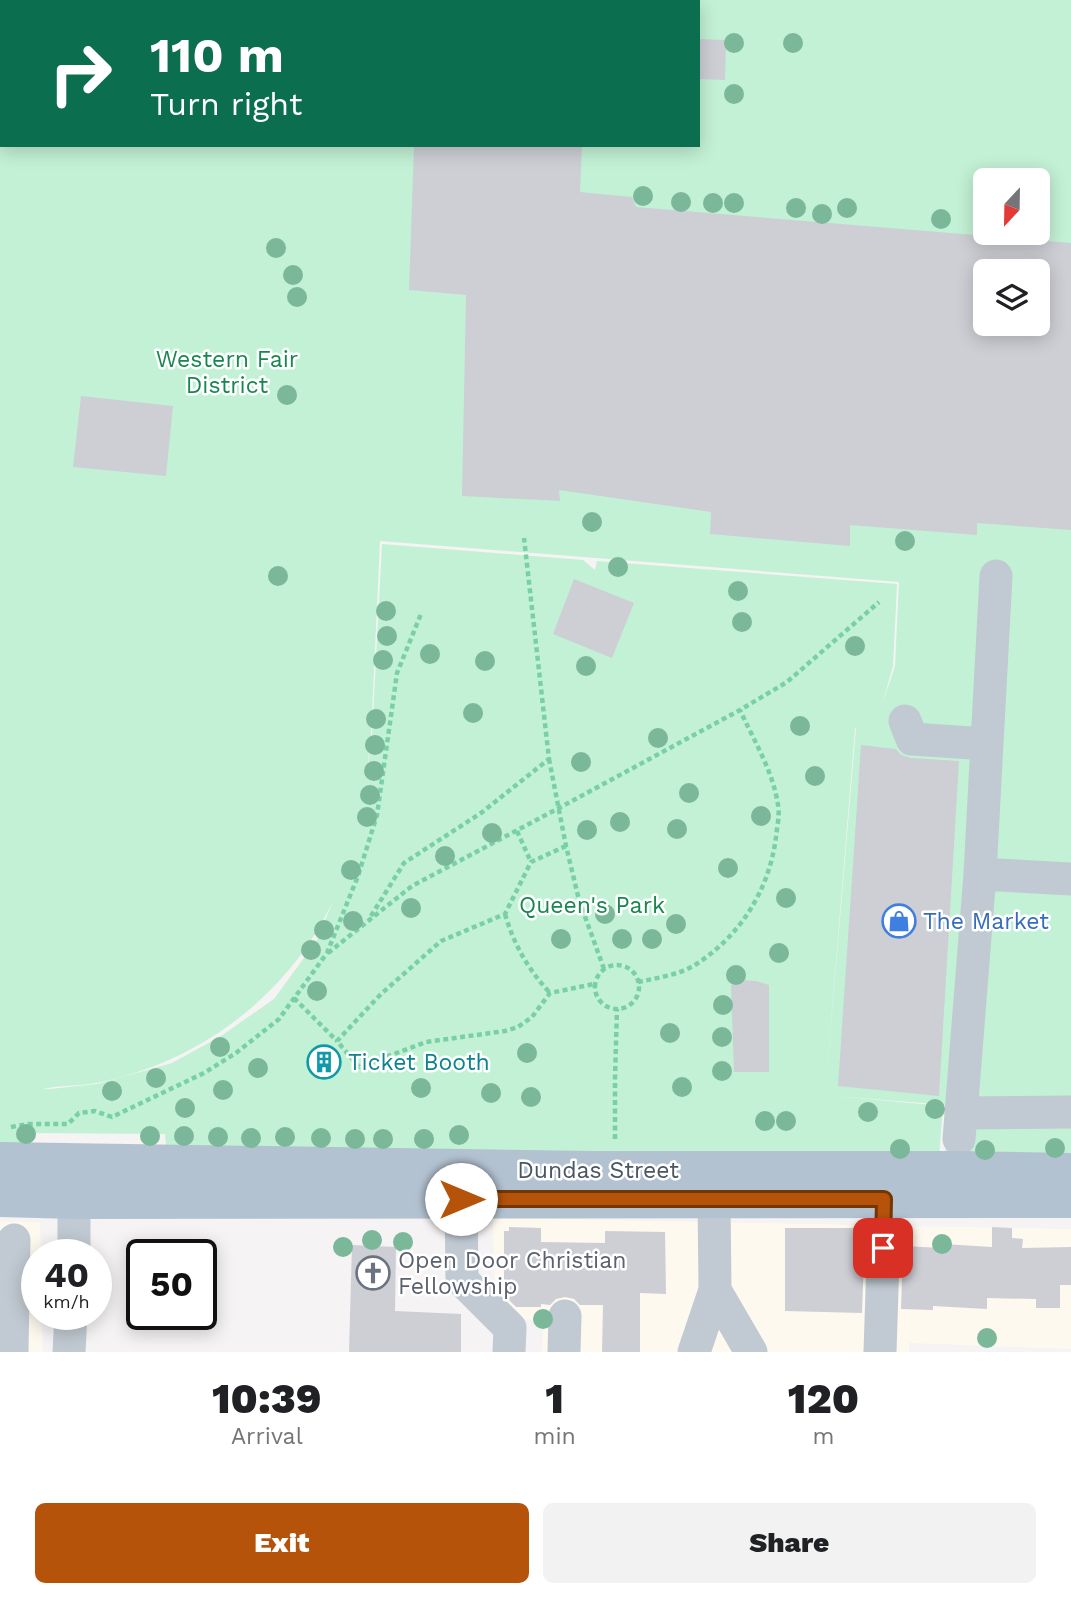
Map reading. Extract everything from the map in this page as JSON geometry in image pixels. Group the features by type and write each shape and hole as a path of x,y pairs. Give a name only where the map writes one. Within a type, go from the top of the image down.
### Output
{"main road":[{"name":"Dundas Street","path":"5,1144 74,1182 461,1199 1071,1199"},
{"name":"Dundas Street","path":"0,1198 74,1182 137,1163 593,1170 1071,1172"}],"street":[{"path":"996,576 980,874 960,1126 1071,1112"},
{"path":"905,721 912,739 987,744"},
{"path":"980,874 1071,879"},
{"path":"74,1182 74,1239"},
{"path":"694,1352 715,1290 714,1198"},
{"path":"461,1199 462,1280 510,1328 509,1352"},
{"path":"880,1352 884,1199"},
{"path":"12,1352 14,1240"},
{"path":"715,1290 751,1352"},
{"path":"564,1352 565,1316"},
{"path":"69,1352 70,1330"}],"path":[{"path":"524,538 549,759 579,901 604,969"},
{"path":"327,953 412,886 740,710 787,682 879,602"},
{"path":"5,1144 28,1124 68,1124 79,1113 95,1111 111,1117 204,1073 236,1053 279,1019 327,953 358,876 377,815 397,673 421,614"},
{"path":"638,982 693,966 712,951 730,936 745,918 766,878 774,854 779,809 773,780 740,710"},
{"path":"369,920 404,863 481,813 549,759"},
{"path":"517,831 531,862"},
{"path":"337,1041 381,994 441,941 505,914 531,862 566,846"},
{"path":"505,914 520,955 550,993"},
{"path":"615,965 622,965 634,973 638,982 635,999 617,1009 610,1008 598,999 594,984 604,969 615,965"},
{"path":"294,998 359,1067 426,1042 518,1027 531,1017 550,993 594,984"},
{"path":"615,1139 617,1009"}],"shaded area":[{"path":"493,1218 1071,1229 1071,1349 909,1343 909,1352 542,1352 544,1320 495,1319"},
{"path":"0,1221 40,1222 41,1239 21,1239 21,1330 42,1330 43,1352 0,1352"}],"green space":[{"name":"Western Fair District","path":"700,0 1071,0 1071,1158 945,1157 947,1105 835,1096 943,1106 939,1157 166,1146 165,1134 30,1133 30,1144 0,1144 0,147 700,147","holes":["380,541 899,582 895,666 882,705 893,666 897,584 597,561 595,570 583,560 382,544 372,737 366,779 371,736","856,728 825,1096 855,729","333,901 317,940 274,999 221,1036 172,1063 97,1084 43,1089 96,1083 134,1073 205,1041 237,1020 266,995 292,966"]}],"building":[{"path":"700,39 726,40 725,80 700,79"},
{"path":"414,147 582,147 580,192 632,197 636,207 973,235 973,245 1050,245 1050,241 1071,243 1071,530 977,523 977,535 850,525 850,546 710,534 711,512 559,490 560,501 462,496 466,295 409,290"},
{"path":"81,396 173,406 166,476 73,467"},
{"path":"574,579 634,603 612,658 553,634"},
{"name":"The Market","path":"861,745 896,749 901,755 911,758 959,761 939,1096 838,1086"},
{"path":"742,980 769,985 769,1072 734,1072 731,985"},
{"path":"509,1227 541,1228 541,1242 605,1243 605,1231 665,1232 666,1294 640,1293 640,1352 602,1352 603,1305 580,1305 574,1299 565,1297 556,1299 550,1305 541,1304 541,1307 516,1307 504,1295 504,1231 509,1231"},
{"path":"992,1227 1012,1228 1012,1238 1023,1239 1022,1248 1071,1247 1071,1285 1060,1285 1060,1308 1036,1308 1036,1299 987,1298 987,1309 933,1306 933,1310 901,1309 903,1246 942,1248 943,1244 992,1247"},
{"path":"785,1228 865,1228 862,1313 785,1311"},
{"name":"Open Door Christian Fellowship","path":"352,1245 396,1247 395,1311 461,1314 461,1352 349,1352"}],"place":[{"name":"The Market","path":"899,921"},
{"name":"Ticket Booth","path":"324,1062"},
{"name":"Open Door Christian Fellowship","path":"373,1273"}],"route":[{"path":"461,1199 884,1199 883,1248"}],"park label":[{"name":"Queen's Park","path":"592,905"}]}
